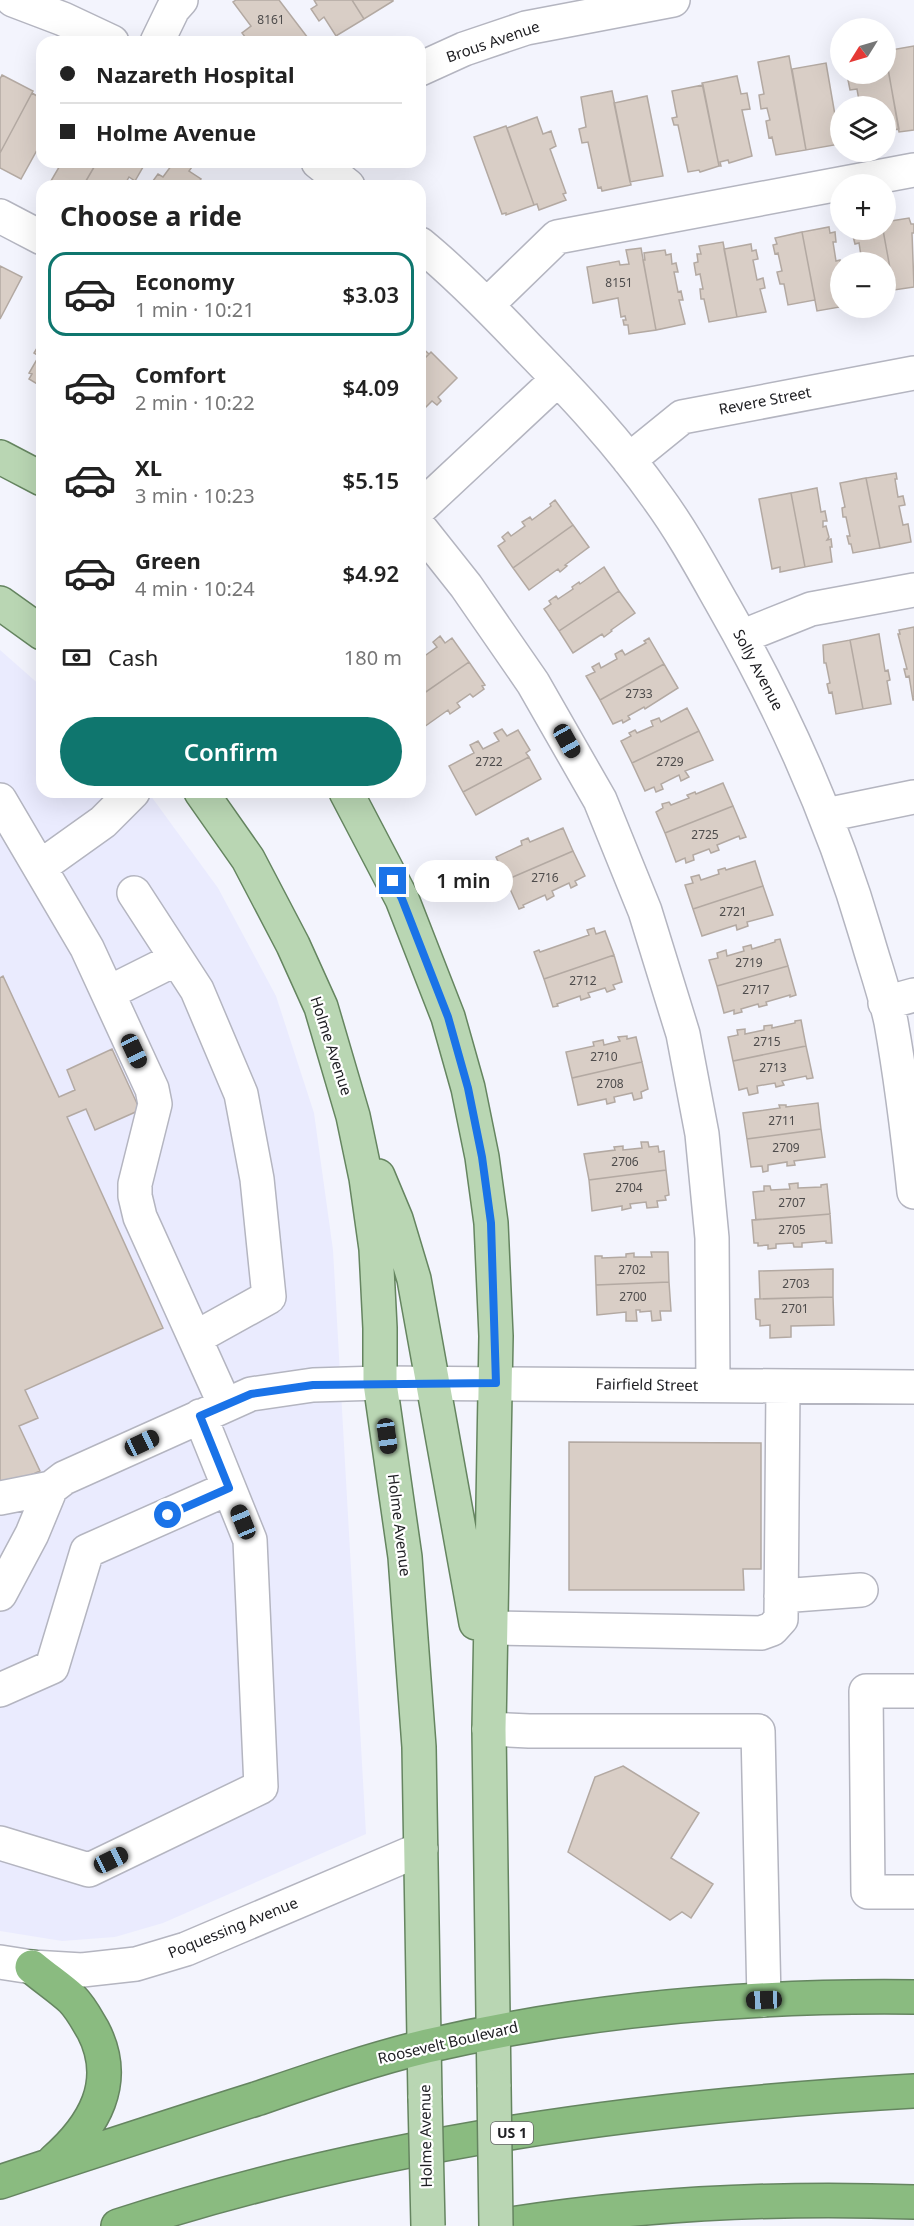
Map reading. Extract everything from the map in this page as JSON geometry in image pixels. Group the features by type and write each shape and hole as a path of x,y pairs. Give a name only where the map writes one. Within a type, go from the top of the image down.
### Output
{"highway":[{"path":"32,1967 73,2000 99,2042 103,2062 104,2084 98,2107 86,2128 71,2146 48,2166"},
{"name":"Roosevelt Boulevard","path":"0,2182 357,2066 425,2047 493,2032 551,2021 662,2007 850,1996 914,1997"},
{"name":"US 1","path":"118,2226 291,2176 546,2126 714,2105 914,2091"},
{"path":"497,2226 650,2208 776,2202 914,2202"}],"main road":[{"path":"0,457 36,476"},
{"path":"0,603 36,629"},
{"name":"Holme Avenue","path":"205,798 249,859 293,945 321,1007 352,1116 366,1178 376,1249 380,1383 405,1557 419,1746 428,2226"},
{"path":"349,798 402,899 448,1017 468,1088 482,1157 491,1223 496,1383 489,1729 497,2226"},
{"path":"352,1116 396,1219 414,1280 489,1692"}],"street":[{"path":"13,0 99,36"},
{"path":"160,36 173,9 181,0"},
{"name":"Brous Avenue","path":"426,66 526,28 673,0"},
{"path":"328,168 341,180"},
{"path":"487,305 557,237 914,170"},
{"path":"0,216 36,235"},
{"name":"Solly Avenue","path":"426,249 454,272 487,305 558,379 629,459 658,498 697,558 780,710 826,815 900,999 890,1020 906,1114 914,1191"},
{"name":"Revere Street","path":"629,459 682,417 914,373"},
{"path":"426,502 558,379"},
{"path":"426,536 466,586 533,683 600,800 645,911 683,1034 702,1134 712,1238 713,1385"},
{"path":"741,637 811,609 914,590"},
{"path":"826,815 914,797"},
{"path":"40,867 103,822 127,798"},
{"path":"0,1843 89,1870 261,1786 250,1540 229,1488 195,1338 141,1217 135,1196 135,1184 155,1104 152,1089 87,948 2,807"},
{"path":"134,893 197,990 241,1095 257,1179 269,1297 195,1338"},
{"path":"108,993 176,959"},
{"name":"Fairfield Street","path":"51,1488 64,1478 251,1394 313,1385 496,1383 914,1387"},
{"path":"490,1628 761,1633 772,1629 781,1619 783,1386"},
{"path":"0,1498 51,1488"},
{"path":"0,1594 32,1534 51,1488"},
{"path":"0,1690 52,1667 87,1551 229,1488"},
{"path":"781,1596 861,1590"},
{"path":"914,1691 866,1691 868,1892 914,1892"},
{"path":"489,1729 758,1731 764,2000"},
{"name":"Poquessing Avenue","path":"0,1962 32,1967 82,1970 136,1964 186,1949 421,1849"}],"shaded area":[{"path":"0,650 36,682 36,798 152,798 218,888 276,996 314,1113 333,1250 366,1834 163,1923 115,1937 62,1941 0,1931"}],"building":[{"path":"236,0 279,0 306,36 244,36 242,33 251,26 233,2"},
{"path":"314,0 352,0 364,19 336,36 324,17 319,21 311,9 317,5"},
{"path":"352,0 393,0 393,1 364,19"},
{"path":"914,46 914,130 899,132 896,96 893,96 891,84 896,84 896,49"},
{"path":"789,56 806,150 776,155 772,137 769,138 766,121 770,120 767,108 761,109 759,95 764,94 758,62"},
{"path":"826,63 832,96 830,146 806,150 792,69"},
{"path":"2,75 33,91 0,153 0,79"},
{"path":"737,76 741,94 747,93 750,109 742,110 752,156 729,163 728,160 720,162 721,166 719,166 702,83"},
{"path":"849,84 891,84 893,96 858,96 857,89 850,90"},
{"path":"703,85 719,166 700,172 699,170 688,172 678,125 674,125 672,118 677,117 672,91"},
{"path":"612,91 631,185 602,191 601,187 598,188 588,142 582,143 579,129 586,127 581,97"},
{"path":"32,93 36,95 36,152 21,179 0,168 0,153"},
{"path":"647,96 663,176 630,182 614,103"},
{"path":"896,113 899,129 896,129"},
{"path":"537,117 543,134 551,131 556,146 550,149 566,193 563,194 566,200 539,210 537,204 534,205 507,128"},
{"path":"506,126 534,205 506,215 506,213 502,214 474,137"},
{"path":"58,168 94,168 86,180 52,180"},
{"path":"94,168 142,168 136,180 129,177 127,180 86,180"},
{"path":"170,168 191,168 189,171 201,179 154,180 158,174 163,177"},
{"path":"909,218 911,224 914,224 914,233 912,233 914,287 896,290 896,252 887,252 885,240 896,240 896,220"},
{"path":"829,227 830,240 836,240 833,242 835,252 830,252 830,309 817,311 802,232"},
{"path":"802,232 815,300 788,305 784,284 780,284 777,272 782,271 778,253 775,254 773,245 777,244 775,238"},
{"path":"854,240 885,240 887,252 860,252 859,243 855,244"},
{"path":"723,242 737,317 709,322 704,299 701,299 700,289 703,289 700,274 696,275 694,263 698,262 697,254 701,254 699,246"},
{"path":"751,244 752,251 756,250 758,259 753,260 757,280 763,278 765,288 760,289 766,312 737,317 724,249"},
{"path":"641,248 656,330 629,334 628,325 624,325 625,316 621,317 618,298 593,303 587,267 619,261 620,265 629,264 626,250"},
{"path":"665,250 666,255 671,254 672,264 676,263 678,272 674,272 678,292 681,291 683,300 679,300 685,324 656,330 643,260 645,260 644,253"},
{"path":"0,266 22,277 0,319"},
{"path":"431,352 457,378 438,397 441,401 437,405 432,401 426,407 426,357"},
{"path":"36,361 36,383 29,379 32,374 29,373"},
{"path":"896,473 898,497 903,496 905,505 899,506 903,525 908,524 911,542 880,548 866,478"},
{"path":"866,478 880,548 853,553 847,536 850,536 846,517 843,517 842,508 845,507 840,483"},
{"path":"817,488 821,512 825,511 827,521 823,521 823,527 826,526 829,537 827,540 831,539 832,562 805,567 791,493"},
{"path":"791,493 805,567 780,572 780,567 772,569 759,499"},
{"path":"555,500 573,525 513,568 498,546 505,541 502,537 508,532 511,536 525,526 522,522 530,517 532,520 551,506 550,504"},
{"path":"573,525 589,547 565,565 567,566 560,572 558,569 529,590 513,568"},
{"path":"604,567 619,591 559,631 544,609 551,604 549,601 556,596 558,599 579,582 580,584"},
{"path":"619,591 635,613 604,637 602,634 573,653 559,631"},
{"path":"914,627 913,700 909,676 906,677 904,669 907,669 898,634 900,634 899,630"},
{"path":"879,634 885,671 888,670 890,680 887,681 891,704 863,709 850,640"},
{"path":"440,636 445,643 452,638 469,662 426,692 426,655 437,647 433,642"},
{"path":"649,638 664,664 600,700 586,676 595,672 592,667 599,663 601,668 617,659 615,654 622,650 625,655 646,643 644,641"},
{"path":"850,640 863,709 836,714 832,692 829,693 827,684 830,683 826,663 824,663 823,645"},
{"path":"469,662 485,685 482,686 484,689 473,697 470,694 457,703 460,707 450,714 448,710 426,726 426,692"},
{"path":"664,664 678,688 645,709 644,707 628,716 630,719 623,723 622,720 613,724 600,700"},
{"path":"687,708 699,731 632,763 621,741 631,736 629,733 635,730 637,733 653,726 651,721 659,718 661,722"},
{"path":"502,729 507,736 518,730 530,750 526,753 529,757 463,792 449,766 474,753 470,745 478,741 483,749 499,741 494,733"},
{"path":"699,731 713,760 685,771 689,777 681,781 679,775 661,784 663,789 656,792 654,787 645,791 632,763"},
{"path":"529,757 541,779 476,815 463,792"},
{"path":"723,783 733,806 665,833 656,812 663,808 662,804 669,802 671,805 689,798 687,795 695,792 696,794"},
{"path":"733,806 746,837 740,839 739,836 717,845 719,850 711,853 709,849 693,855 694,860 686,863 685,858 676,862 665,833"},
{"path":"563,828 573,851 506,880 496,857 522,845 521,841 528,838 530,842"},
{"path":"573,851 585,876 575,881 577,885 571,888 569,883 552,891 554,896 547,900 545,895 519,909 506,880"},
{"path":"755,861 763,886 693,909 685,885 693,883 691,877 699,875 701,880 719,874 718,870 725,868 726,870"},
{"path":"763,886 773,915 747,922 748,926 737,930 736,925 702,936 693,909"},
{"path":"594,928 596,934 605,931 614,955 544,979 534,952 589,935 587,930"},
{"path":"780,939 788,966 717,986 709,960 718,958 717,953 726,950 727,956 744,951 743,947 751,945 752,949"},
{"path":"614,955 622,982 613,985 615,989 607,992 605,988 588,993 590,997 581,1000 580,996 553,1007 544,979"},
{"path":"788,966 796,995 766,1002 767,1005 759,1007 758,1004 741,1009 742,1012 734,1014 734,1010 724,1013 717,986"},
{"path":"3,976 59,1097 75,1090 67,1070 112,1049 140,1110 95,1130 86,1109 67,1117 163,1328 25,1390 38,1418 19,1426 40,1471 0,1489 0,978"},
{"path":"801,1020 806,1046 733,1061 728,1037 738,1035 737,1030 745,1029 745,1034 764,1030 764,1026 772,1025 772,1028"},
{"path":"627,1036 627,1039 636,1037 642,1062 572,1078 566,1052 594,1046 593,1042 603,1040 604,1045 620,1041 618,1037"},
{"path":"806,1046 813,1078 807,1079 806,1076 782,1081 784,1085 776,1087 775,1083 757,1086 758,1093 749,1095 747,1088 739,1090 733,1061"},
{"path":"642,1062 648,1089 641,1092 642,1098 634,1100 632,1093 614,1097 615,1102 607,1104 606,1099 578,1105 572,1078"},
{"path":"818,1103 821,1129 747,1139 743,1113 780,1108 779,1105 786,1105 786,1107"},
{"path":"821,1129 825,1157 794,1161 795,1165 787,1166 787,1162 768,1165 768,1171 763,1172 762,1166 751,1167 747,1139"},
{"path":"641,1142 648,1142 649,1147 658,1146 659,1152 664,1151 666,1170 589,1180 584,1154 615,1150 614,1147 623,1146 623,1150 642,1148"},
{"path":"666,1170 669,1195 665,1196 666,1200 657,1201 658,1207 647,1208 646,1202 630,1204 631,1208 622,1210 622,1206 592,1211 589,1180"},
{"path":"798,1183 798,1188 821,1187 827,1184 830,1214 756,1220 753,1192 764,1191 764,1186 770,1186 771,1190 790,1189 789,1184"},
{"path":"830,1214 832,1243 826,1243 826,1241 802,1243 802,1247 794,1247 793,1243 776,1244 776,1248 768,1249 768,1245 758,1246 758,1243 754,1243 752,1220"},
{"path":"651,1252 668,1252 669,1282 596,1285 595,1256 626,1257 626,1254 634,1253 634,1257 652,1257"},
{"path":"833,1269 833,1297 760,1299 759,1271"},
{"path":"669,1282 671,1311 660,1311 661,1320 652,1321 651,1311 640,1312 640,1310 636,1310 637,1321 626,1321 626,1312 597,1315 596,1285"},
{"path":"833,1297 834,1325 791,1326 791,1337 770,1338 770,1325 760,1326 760,1320 756,1319 755,1299"},
{"path":"569,1442 761,1443 761,1569 743,1569 744,1590 569,1590"},
{"path":"623,1766 699,1813 671,1858 713,1884 691,1918 682,1912 670,1920 568,1852 595,1777"}],"route":[{"path":"168,1515 229,1488 200,1416 251,1394 313,1385 496,1383 491,1223 482,1157 468,1088 448,1017 393,881"}]}
